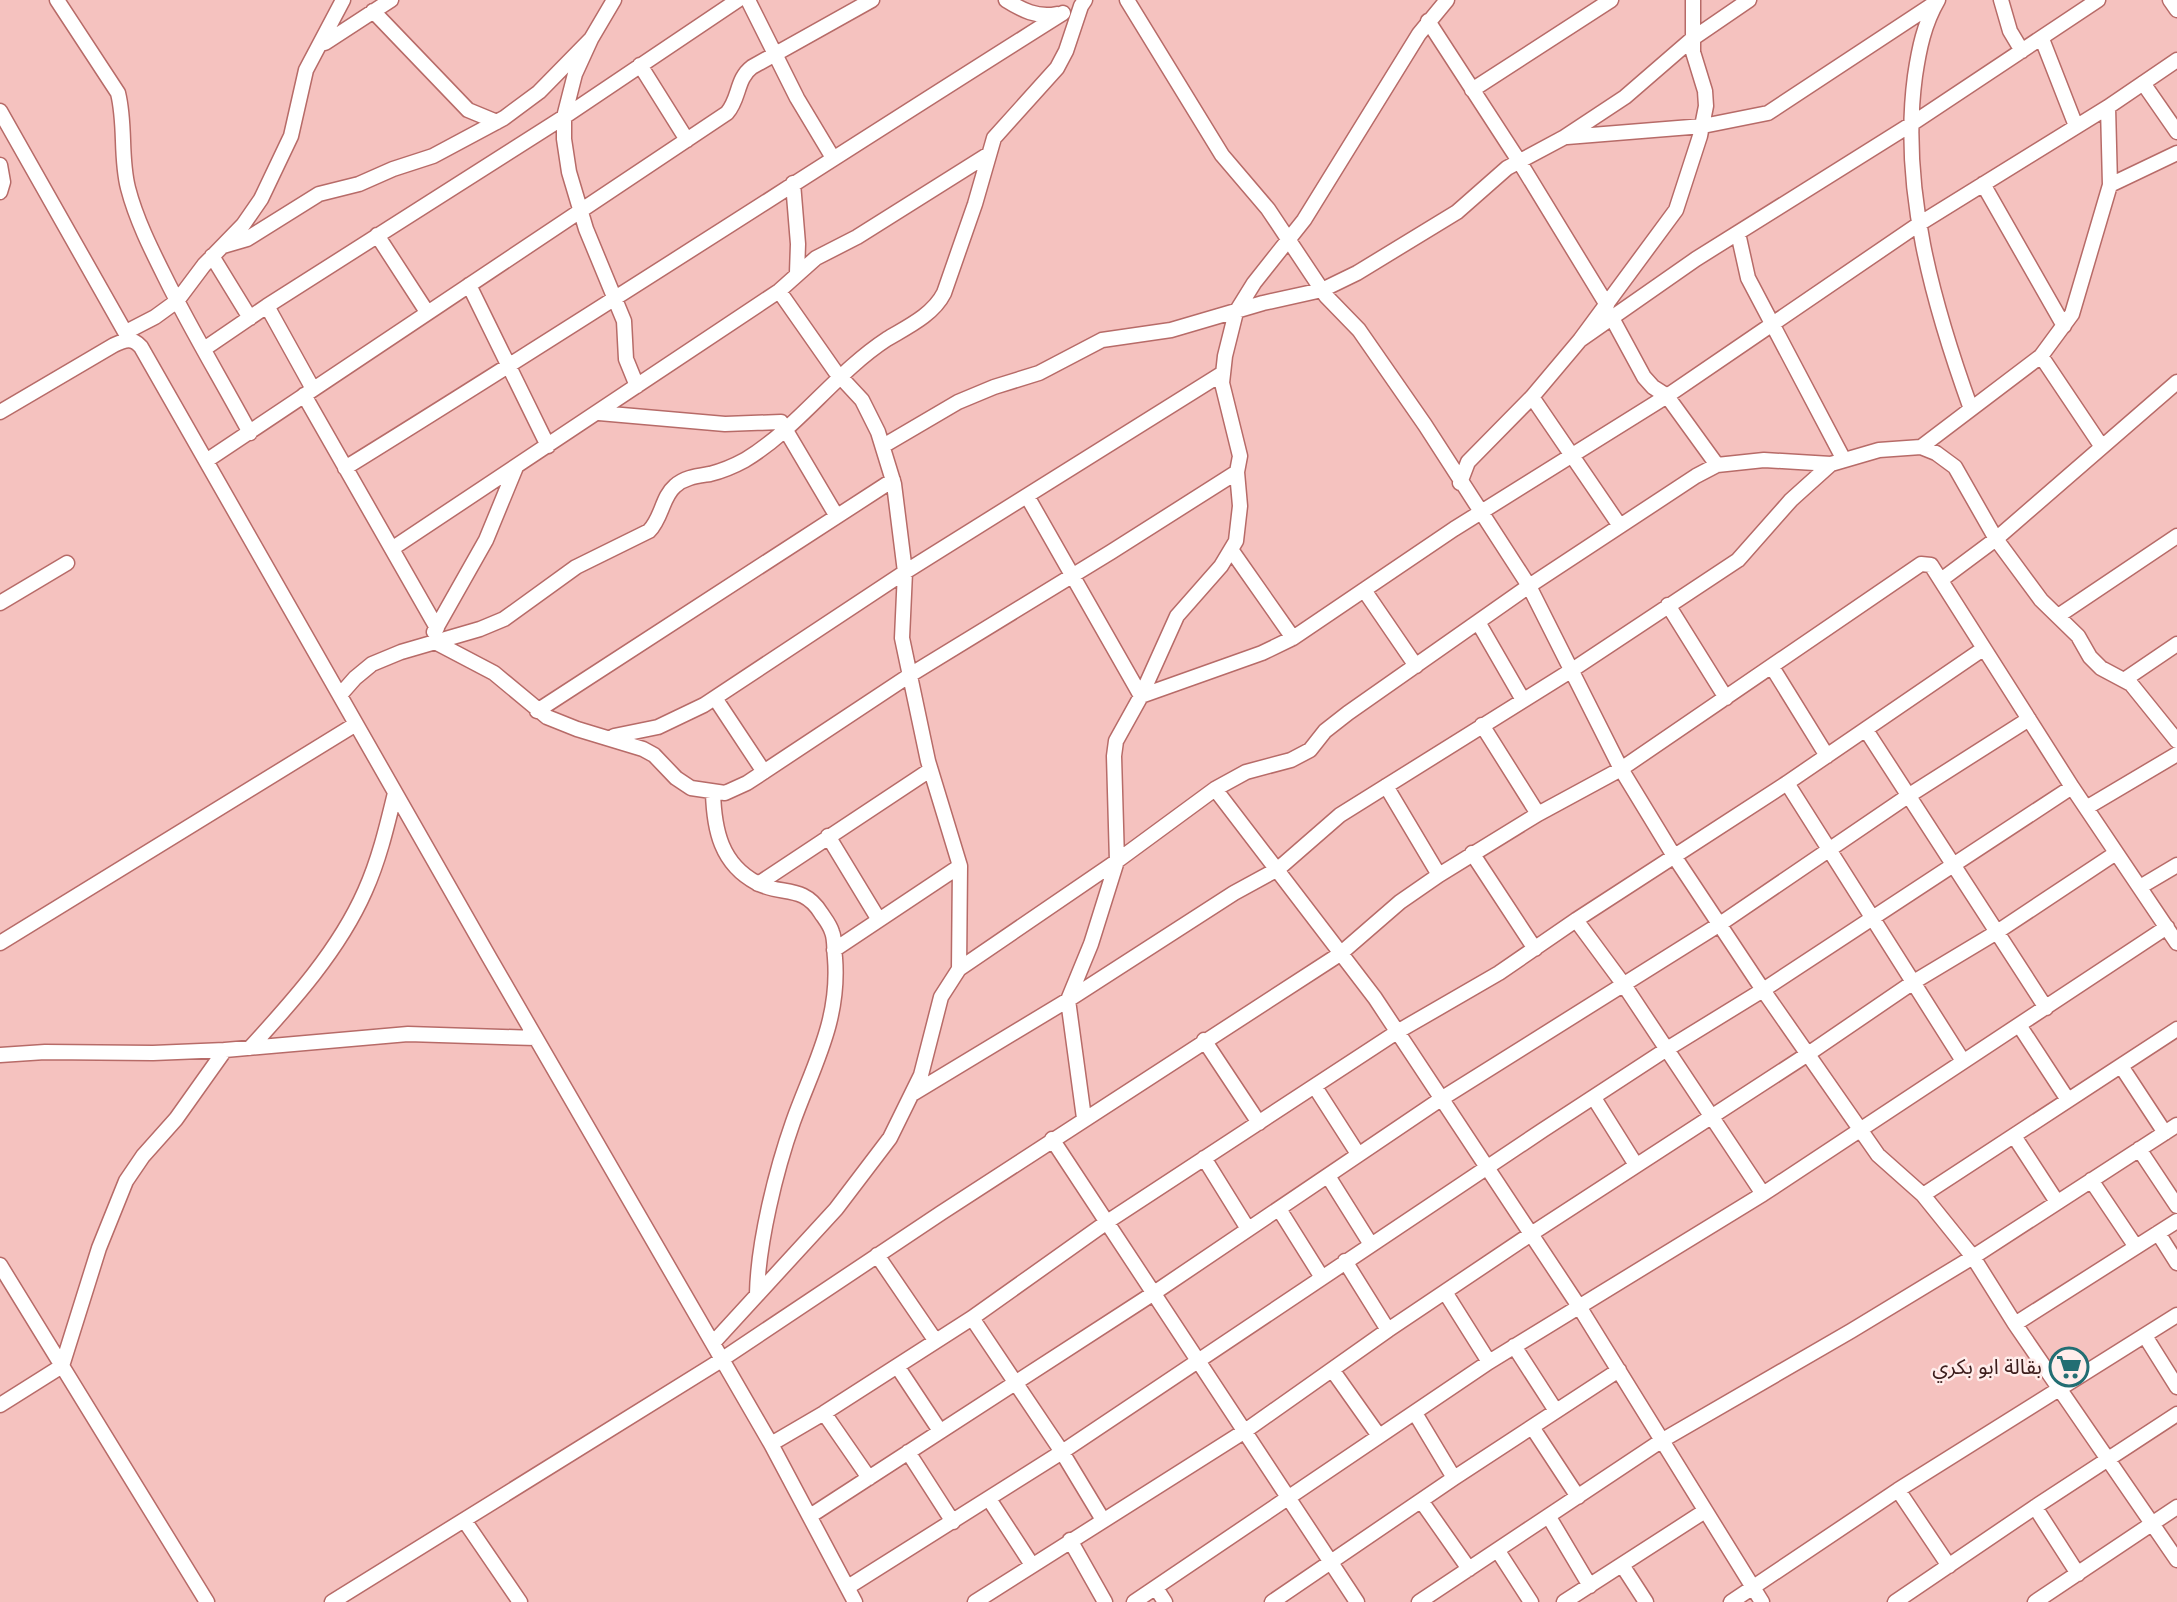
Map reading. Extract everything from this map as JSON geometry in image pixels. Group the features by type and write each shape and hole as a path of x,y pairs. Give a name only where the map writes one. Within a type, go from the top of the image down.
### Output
{"street":[{"path":"57,0 118,93 122,109 122,146 128,189 152,250 177,301 250,433"},
{"path":"0,412 128,336 177,301 247,219 273,177 294,125 306,70 344,0"},
{"path":"318,49 342,30 391,0"},
{"path":"614,0 591,39 575,74 564,117 565,153 581,212 624,321 626,359 637,386"},
{"path":"204,349 377,235 564,117 738,0"},
{"path":"748,0 797,98 833,158"},
{"path":"206,461 727,113 736,99 742,76 752,67 872,0"},
{"path":"1006,0 1034,15 1063,13"},
{"path":"1127,0 1222,155 1268,209 1322,290 1359,330 1528,586 1620,769 1763,990 1886,1165 1923,1195 1973,1256 2015,1324 2177,1560"},
{"path":"1084,1118 1068,1000 1091,944 1118,862 1114,756 1116,741 1141,696 1177,617 1232,551 1239,525 1237,472 1240,456 1222,383 1225,356 1236,312 1254,283 1316,201 1428,21 1447,0"},
{"path":"1472,90 1611,0"},
{"path":"1610,311 1643,252 1667,225 1676,210 1703,126 1705,91 1693,52 1693,0"},
{"path":"883,446 950,406 994,387 1032,376 1102,340 1171,330 1322,290 1357,272 1457,212 1494,178 1519,161 1563,138 1644,83 1692,39 1749,0"},
{"path":"1563,138 1703,126 1768,113 1939,0"},
{"path":"1939,0 1924,30 1910,125 1919,224 1948,347 1971,409"},
{"path":"2001,0 2011,31 2022,51"},
{"path":"1460,483 1468,462 1478,450 1532,397 1580,340 1610,311 1910,125 2098,0"},
{"path":"2170,0 2177,10"},
{"path":"345,468 1063,13 1087,2"},
{"path":"340,695 355,678 385,657 433,638 480,629 504,619 576,567 649,531 656,524 670,492 676,485 684,480 735,465 759,450 872,350 922,317 940,300 999,131 1057,68 1087,2"},
{"path":"373,11 468,110 497,122"},
{"path":"1428,21 1519,161 1610,311 1644,377 1667,396 1717,465"},
{"path":"217,251 247,239 319,194 359,184 425,159 497,122 539,92 591,39"},
{"path":"2042,39 2076,126"},
{"path":"1141,696 1262,653 1293,638 1667,396 1919,224 2108,107 2177,60"},
{"path":"640,65 687,140"},
{"path":"2143,83 2177,132"},
{"path":"1921,447 2041,356 2072,313 2110,185 2108,107"},
{"path":"0,111 128,336 141,347 771,1444 852,1597 953,1522 1199,1361 1321,1276 2072,787"},
{"path":"2110,185 2177,153"},
{"path":"393,548 779,292 816,258 857,237 989,154"},
{"path":"0,165 4,182 0,192"},
{"path":"793,183 798,244 797,273"},
{"path":"1983,184 2064,326"},
{"path":"1738,233 1748,278 1838,462"},
{"path":"377,235 427,312"},
{"path":"217,251 250,317"},
{"path":"469,285 548,446"},
{"path":"779,292 841,377 862,400 875,424 893,480 905,572 902,638 930,769 960,866 959,969"},
{"path":"267,306 345,468 393,548 433,638 494,673 537,711 561,724 643,749 654,755 682,783 691,788 713,792 735,790 910,675 1237,472"},
{"path":"2041,356 2102,447"},
{"path":"604,737 640,733 683,717 905,572 1223,373"},
{"path":"1941,580 1996,539 2177,382"},
{"path":"1532,397 1620,526"},
{"path":"599,413 714,423 779,422 786,428 836,515"},
{"path":"713,1343 836,1209 890,1138 921,1075 941,997 959,969 1118,862 1215,789 1245,772 1291,760 1310,750 1325,730 1528,586 1717,465 1764,460 1838,462 1879,450 1921,447 1945,458 1955,467 1996,539 2041,600 2078,636 2095,662 2137,691 2177,741"},
{"path":"914,1093 1068,1000 1234,893 1278,869 1340,815 1572,670 1738,560 1791,499 1838,462"},
{"path":"433,638 486,540 516,467"},
{"path":"537,711 893,480"},
{"path":"1027,496 1141,696"},
{"path":"2058,616 2177,537"},
{"path":"1232,551 1293,638"},
{"path":"0,603 67,563"},
{"path":"332,1602 722,1359 1084,1118 1340,954 1400,902 1472,853 1620,769 1921,565 1931,565 2072,787 2177,943"},
{"path":"1364,590 1416,666"},
{"path":"1668,605 1726,698"},
{"path":"1478,622 1523,700"},
{"path":"2124,680 2177,644"},
{"path":"771,1444 972,1318 1107,1222 1397,1032 1499,973 1787,783 1983,649"},
{"path":"1772,667 1827,756"},
{"path":"715,698 764,772"},
{"path":"810,1516 1154,1293 1441,1099 1720,924 1908,796 2029,719"},
{"path":"0,943 356,724"},
{"path":"1482,725 1538,814"},
{"path":"1866,730 2046,1008"},
{"path":"2086,808 2177,754"},
{"path":"758,884 930,769"},
{"path":"1787,783 1963,1061"},
{"path":"1386,786 1439,875"},
{"path":"1215,789 1375,998 1580,1308 1762,1602"},
{"path":"713,792 714,813 723,852 738,869 758,884 804,895 816,905 832,932 834,950 836,980 823,1049 793,1123 778,1174 757,1267 757,1294"},
{"path":"250,1048 296,997 350,920 365,892 376,862 395,793"},
{"path":"828,836 879,920"},
{"path":"1472,853 1535,949"},
{"path":"975,1602 1245,1431 1531,1234 1808,1055 1912,983 1997,932 2116,853"},
{"path":"2140,887 2177,865"},
{"path":"834,950 960,866"},
{"path":"1576,920 1624,985 1763,1194"},
{"path":"1134,1602 1489,1362 1763,1194 2167,927"},
{"path":"2019,1025 2068,1100"},
{"path":"1923,1195 2177,1029"},
{"path":"0,1055 45,1052 153,1053 250,1048 408,1034 536,1038"},
{"path":"1204,1040 1259,1123"},
{"path":"0,1405 62,1366 99,1248 126,1181 143,1156 181,1113 225,1049"},
{"path":"1419,1602 1661,1441 1825,1347 2171,1129 2121,1066"},
{"path":"1315,1087 1358,1154"},
{"path":"1594,1098 1636,1165"},
{"path":"2014,1136 2057,1202"},
{"path":"1052,1139 1357,1602"},
{"path":"2139,1149 2177,1206"},
{"path":"1204,1158 1248,1229"},
{"path":"1328,1176 1370,1244"},
{"path":"2091,1180 2136,1247"},
{"path":"1279,1209 1321,1276"},
{"path":"2015,1324 2177,1221"},
{"path":"2158,1233 2177,1263"},
{"path":"877,1255 935,1340"},
{"path":"1345,1262 1388,1330"},
{"path":"0,1265 207,1602"},
{"path":"1445,1292 1489,1362"},
{"path":"1731,1602 1898,1490 2177,1315"},
{"path":"972,1318 1062,1452 1103,1520"},
{"path":"2145,1336 2177,1387"},
{"path":"1514,1346 1556,1411"},
{"path":"897,1366 940,1431"},
{"path":"1272,1602 1619,1370"},
{"path":"1333,1371 1379,1436"},
{"path":"824,1413 869,1478"},
{"path":"1415,1413 1454,1478"},
{"path":"1895,1602 1914,1597 1949,1566 2177,1414"},
{"path":"1532,1427 1578,1497"},
{"path":"908,1452 953,1522"},
{"path":"1898,1490 1949,1566"},
{"path":"989,1499 1032,1565"},
{"path":"1422,1502 1469,1569"},
{"path":"2035,1507 2078,1574"},
{"path":"2035,1602 2177,1507"},
{"path":"1564,1602 1704,1511"},
{"path":"1549,1517 1590,1586"},
{"path":"464,1520 520,1602"},
{"path":"1070,1541 1105,1602"},
{"path":"1498,1551 1531,1602"},
{"path":"1622,1565 1646,1602"},
{"path":"1156,1588 1165,1602"}],"place":[{"name":"بقالة ابو بكري","path":"2069,1367"}]}
